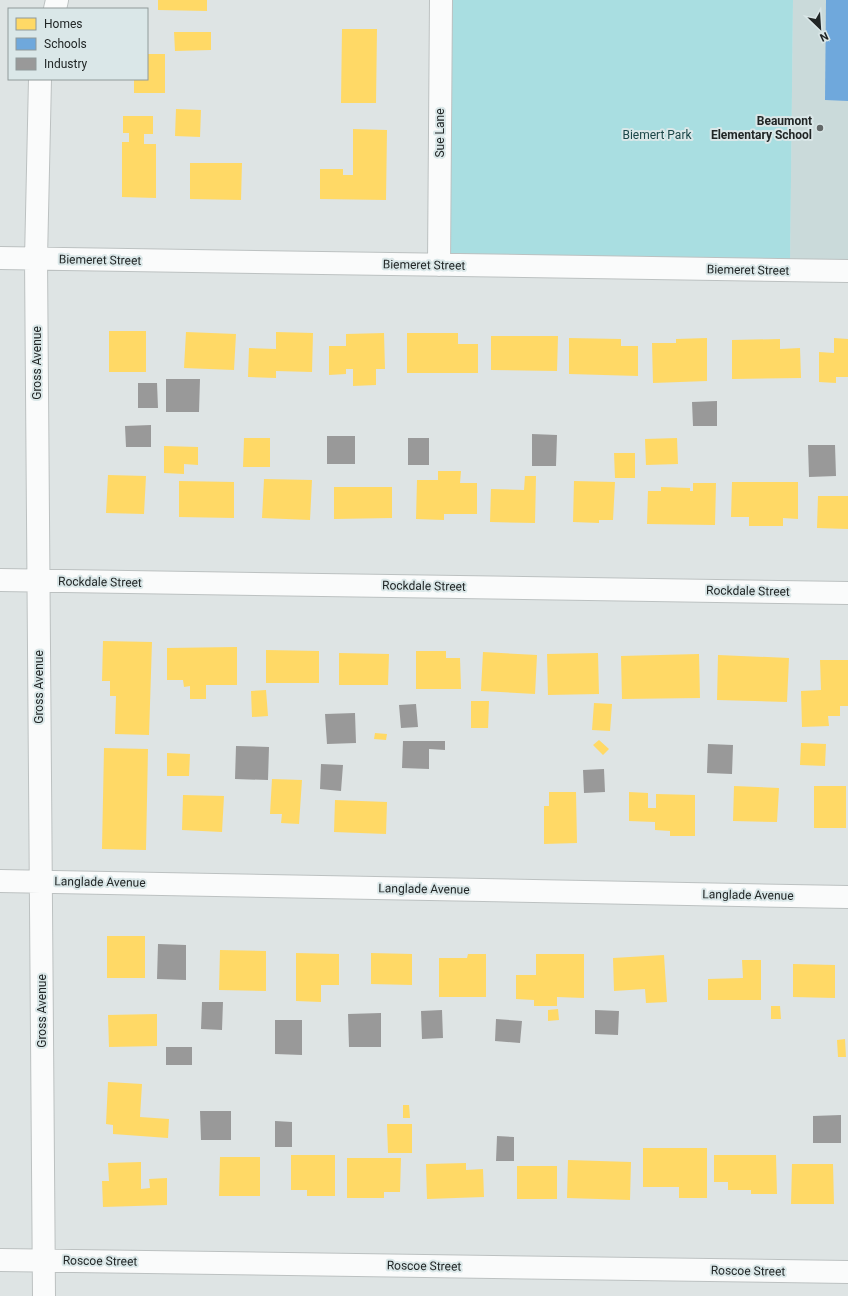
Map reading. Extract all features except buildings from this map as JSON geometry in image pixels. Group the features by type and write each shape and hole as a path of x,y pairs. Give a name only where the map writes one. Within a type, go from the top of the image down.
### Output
{"street":[{"name":"Sue Lane","path":"439,265 441,0"},
{"name":"Gross Avenue","path":"40,80 36,259 44,1296"},
{"name":"Biemeret Street","path":"0,258 848,272"},
{"name":"Rockdale Street","path":"0,580 848,593"},
{"name":"Langlade Avenue","path":"0,881 848,897"},
{"name":"Roscoe Street","path":"0,1260 848,1272"}],"shaded area":[{"name":"Beaumont Elementary School","path":"793,0 848,0 848,271 790,271"}],"green space":[{"name":"Biemert Park","path":"441,0 793,0 790,271 439,265"}],"place":[{"name":"Beaumont Elementary School","path":"820,128"}]}
